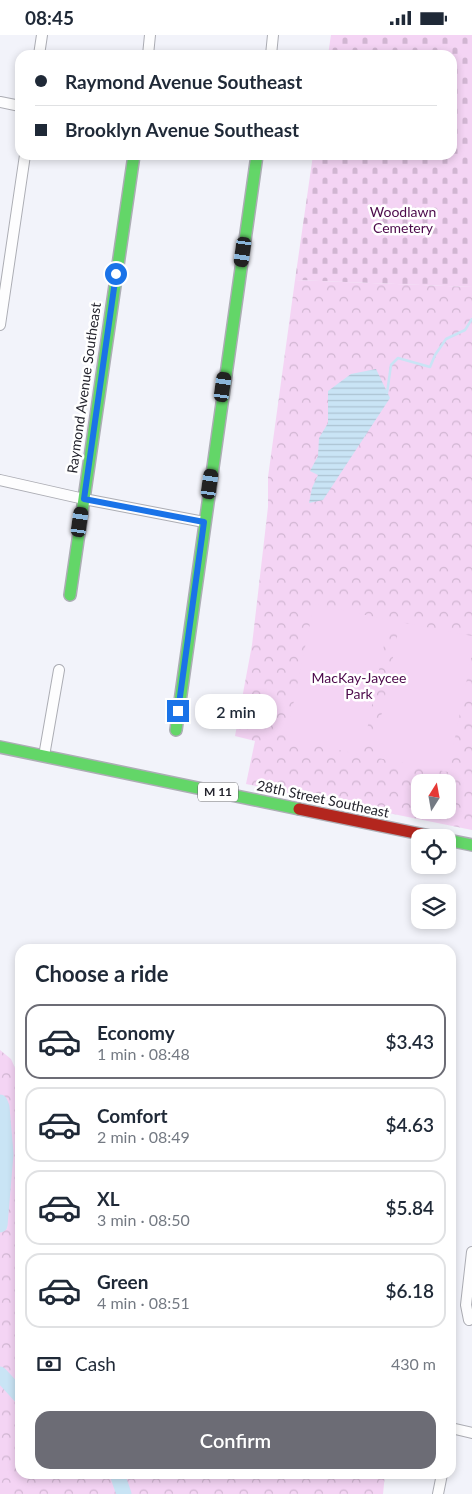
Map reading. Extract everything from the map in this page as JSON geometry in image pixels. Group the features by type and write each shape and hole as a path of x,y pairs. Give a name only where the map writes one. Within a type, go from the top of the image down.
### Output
{"street":[{"path":"40,50 42,35"},
{"path":"148,50 150,35"},
{"path":"271,50 273,35"},
{"path":"0,102 15,105"},
{"path":"0,325 24,160"},
{"name":"Raymond Avenue Southeast","path":"70,595 133,160"},
{"path":"176,730 256,160"},
{"path":"0,480 84,499 204,522"},
{"path":"44,756 59,670"},
{"name":"28th Street Southeast","path":"0,747 411,832"},
{"path":"456,842 472,845"},
{"path":"469,1320 466,1305 472,1252"},
{"path":"456,1429 472,1433"},
{"path":"438,1494 441,1479"}],"green space":[{"name":"Woodlawn Cemetery","path":"331,35 472,35 472,287 295,280 312,160 457,160 457,50 329,50"},
{"name":"MacKay-Jaycee Park","path":"295,280 472,287 472,830 418,819 456,819 456,774 411,774 411,818 246,784 255,741 235,736 252,645 268,507 268,477"},
{"path":"314,604 389,620 362,755 286,739"},
{"path":"400,622 472,636 472,654 448,772 373,757"},
{"path":"0,1050 11,1059 15,1068 15,1479 384,1479 383,1494 0,1494"}],"water":[{"path":"376,369 390,398 323,500 309,503 312,488 318,475 310,471 318,456 319,438 328,423 328,391 351,374"}],"waterway":[{"path":"387,393 391,365 398,358 430,367 435,355 446,339 465,330 472,319"},
{"path":"0,1102 6,1154 0,1225"},
{"path":"0,1374 15,1390"},
{"path":"119,1479 124,1494"}],"traffic: fast":[{"path":"70,595 133,160"},
{"path":"176,730 256,160"},
{"path":"0,747 299,809"},
{"path":"456,842 472,845"}],"traffic: jam":[{"path":"299,809 411,832"}],"route":[{"path":"116,274 84,499 204,522 178,711"}]}
